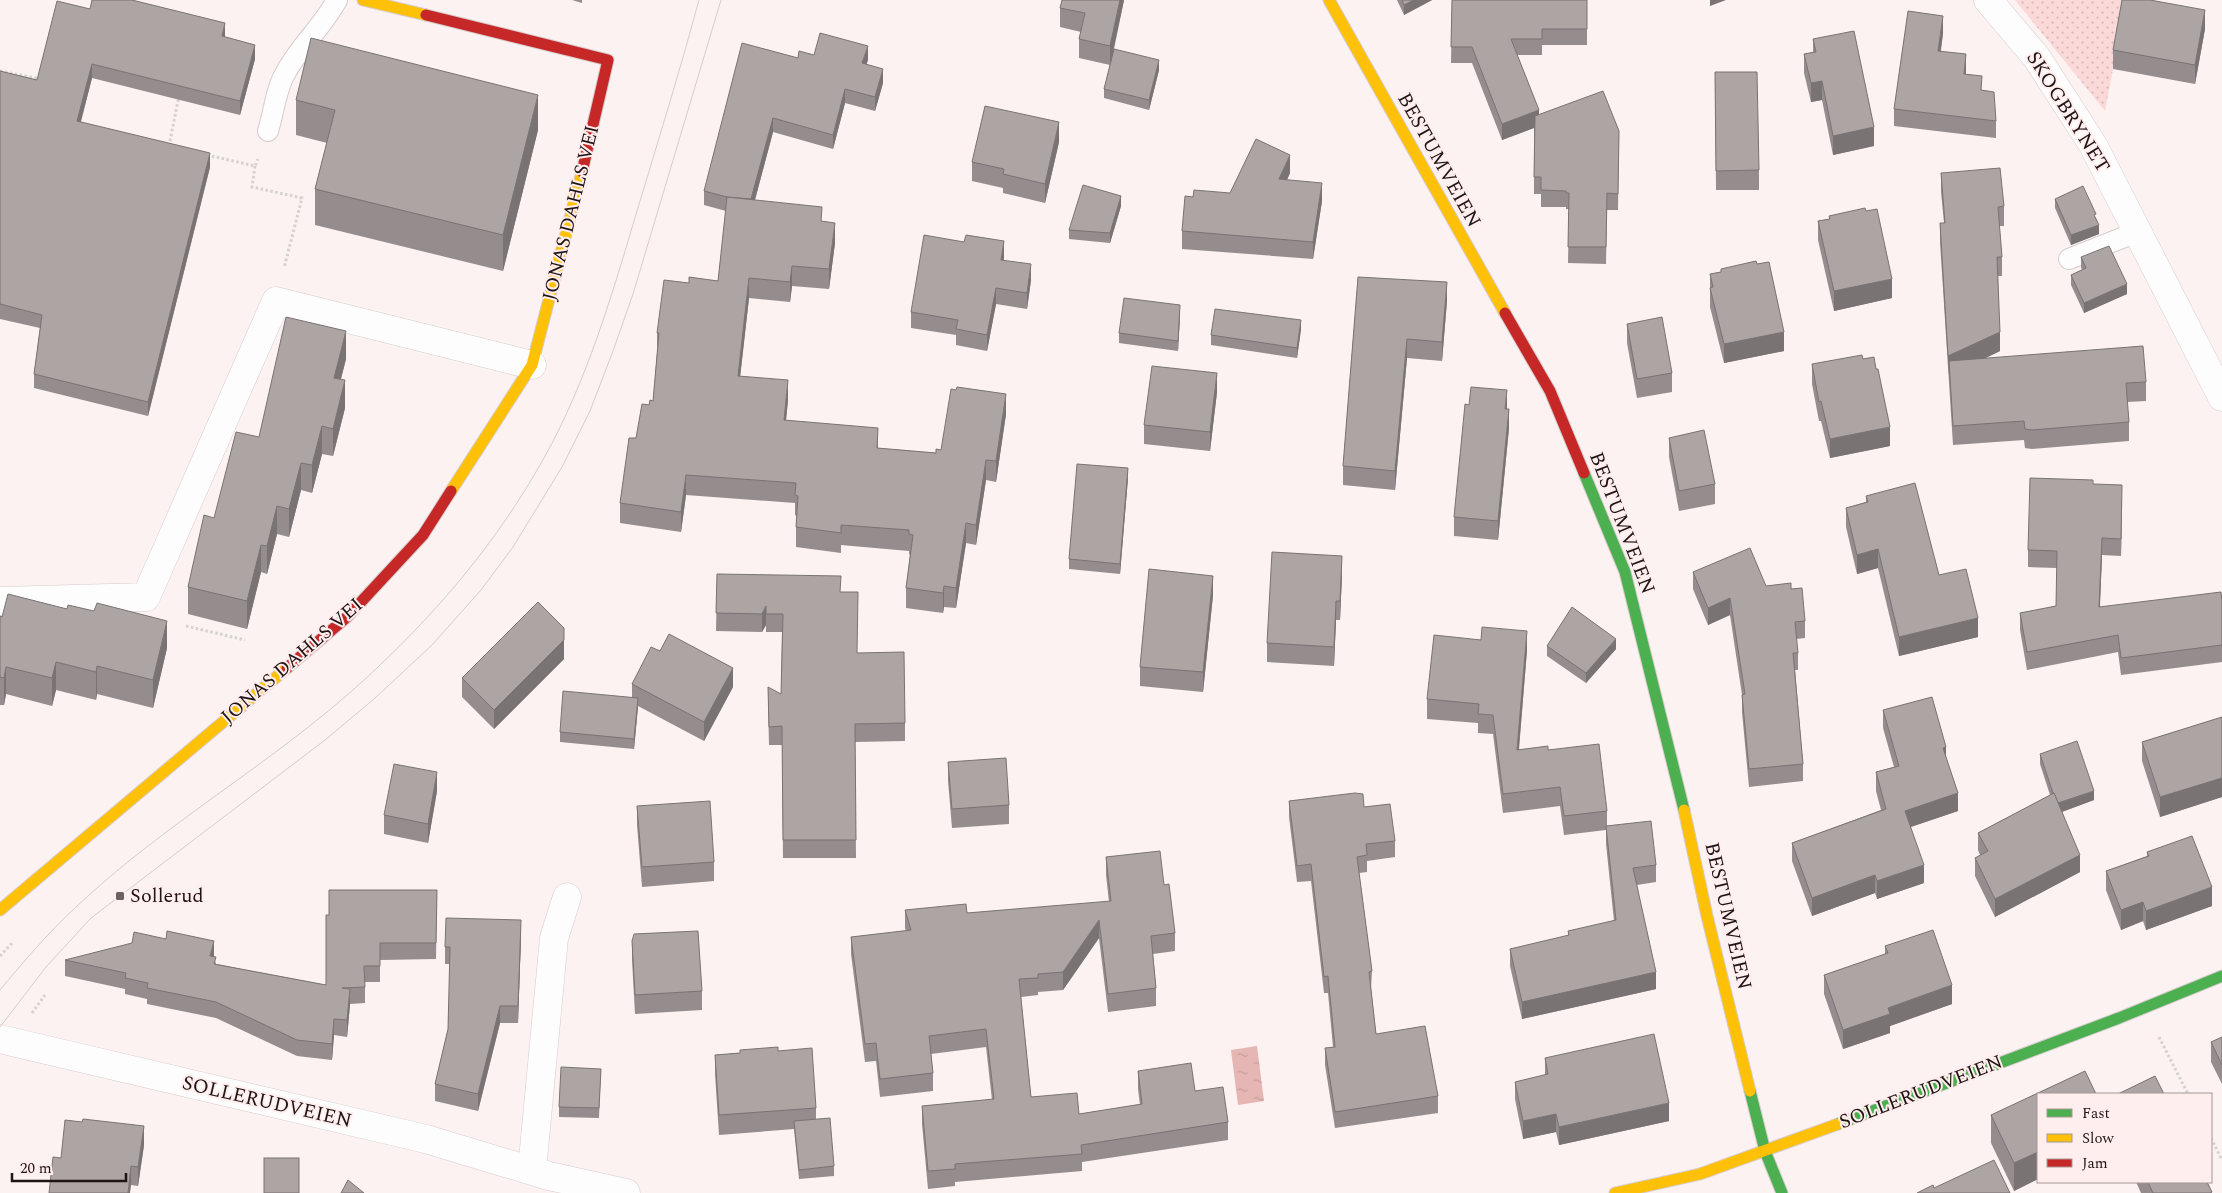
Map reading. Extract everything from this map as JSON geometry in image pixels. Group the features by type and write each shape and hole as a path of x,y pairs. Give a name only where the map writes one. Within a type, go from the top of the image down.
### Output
{"street":[{"name":"JONAS DAHLS VEI","path":"0,910 347,617 423,536 532,365 587,152 608,60 363,0"},
{"name":"BESTUMVEIEN","path":"1329,0 1436,194 1550,391 1625,572 1686,815 1707,916 1765,1151 1782,1193"},
{"name":"SKOGBRYNET","path":"1988,0 2037,58 2087,137 2222,397"},
{"path":"0,601 146,597 276,301 532,365"},
{"path":"543,1180 554,938 567,897"},
{"name":"SOLLERUDVEIEN","path":"1615,1193 1700,1174 1765,1151 2222,976"},
{"name":"SOLLERUDVEIEN","path":"0,1039 426,1139 543,1180 626,1193"}],"lane":[{"path":"268,131 284,74 294,57 328,16 337,0"},
{"path":"2069,259 2137,232"}],"path":[{"path":"0,72 44,80"},
{"path":"169,146 180,95"},
{"path":"268,131 255,166 252,187 302,198 276,301"},
{"path":"159,144 178,148"},
{"path":"198,153 255,166"},
{"path":"186,626 245,640"},
{"path":"2144,1007 2187,1093"},
{"path":"2212,1140 2222,1160"}],"shaded area":[{"path":"2015,0 2126,0 2105,111"}],"water":[{"path":"1257,1046 1264,1101 1238,1105 1231,1050"}],"building":[{"path":"92,0 132,0 225,23 222,36 255,45 240,101 92,64 77,121 210,153 148,402 34,374 42,315 0,304 0,71 37,80 57,1 90,9"},
{"path":"1062,0 1120,0 1110,46 1079,39 1085,13 1060,8"},
{"path":"1402,0 1414,0 1404,5"},
{"path":"1452,0 1587,0 1587,29 1542,29 1542,39 1511,39 1539,110 1502,124 1472,47 1451,47"},
{"path":"2122,0 2150,0 2205,10 2195,65 2113,50"},
{"path":"1908,11 1943,16 1938,51 1966,54 1964,74 1982,76 1981,90 1994,92 1996,121 1894,109"},
{"path":"1854,31 1874,127 1833,136 1822,81 1811,83 1804,54 1816,52 1813,39"},
{"path":"820,33 868,46 862,63 883,69 875,97 845,89 833,135 773,118 751,199 727,197 704,191 742,43 798,58 799,51 814,55"},
{"path":"311,38 538,95 503,235 315,189 335,110 296,100"},
{"path":"1114,49 1159,60 1149,100 1104,89"},
{"path":"1715,72 1757,72 1759,170 1716,171"},
{"path":"1603,91 1619,131 1618,194 1607,193 1606,247 1568,247 1569,193 1566,193 1566,191 1541,190 1541,177 1534,177 1535,116"},
{"path":"985,106 1059,122 1045,184 1003,174 1004,169 972,162"},
{"path":"1256,139 1290,155 1279,179 1322,183 1313,242 1182,231 1185,196 1193,197 1194,190 1230,193"},
{"path":"2000,168 2004,206 1998,207 2002,257 1997,257 2000,332 1948,356 1940,223 1945,223 1941,173"},
{"path":"1083,185 1121,196 1110,233 1069,230"},
{"path":"2083,186 2099,225 2071,235 2055,199"},
{"path":"727,197 822,207 821,221 835,223 829,269 792,266 790,282 749,278 738,376 788,380 784,420 878,428 877,448 936,453 936,449 941,450 951,389 956,390 957,387 1006,394 996,461 986,460 976,525 966,523 956,588 944,586 943,593 906,588 913,535 909,534 909,530 841,525 841,533 796,527 798,496 795,495 796,483 686,475 681,512 620,503 629,438 636,438 642,404 649,405 650,400 653,401 659,333 657,333 664,280 689,283 689,277 718,281"},
{"path":"1865,208 1866,211 1877,209 1892,279 1834,291 1818,221 1830,219 1829,216"},
{"path":"924,235 964,242 966,235 1004,241 1001,260 1031,264 1027,293 996,288 987,335 956,329 958,320 911,312"},
{"path":"2109,246 2127,284 2084,303 2071,275 2086,268 2081,257"},
{"path":"1756,261 1757,264 1769,262 1784,332 1724,344 1710,288 1713,287 1710,274 1721,272 1721,269"},
{"path":"1358,277 1447,282 1442,342 1407,339 1395,471 1343,466"},
{"path":"1124,298 1180,305 1178,341 1119,333"},
{"path":"1215,309 1301,320 1297,348 1211,335"},
{"path":"286,317 346,331 334,378 345,380 333,429 322,426 312,465 301,463 289,509 277,506 267,546 261,545 247,601 188,587 204,515 214,518 236,432 259,437"},
{"path":"1662,317 1672,373 1637,379 1627,324"},
{"path":"2143,346 2146,382 2126,383 2129,422 2032,430 2025,429 2024,421 1953,426 1949,361"},
{"path":"1862,355 1863,359 1874,357 1890,427 1830,439 1821,401 1819,402 1812,364"},
{"path":"1152,366 1217,373 1210,432 1144,425"},
{"path":"1471,387 1507,390 1505,409 1509,409 1498,521 1454,517 1465,404 1469,405"},
{"path":"1704,430 1715,484 1679,491 1669,438"},
{"path":"1077,464 1128,468 1120,564 1069,559"},
{"path":"2030,478 2093,480 2093,484 2122,485 2121,539 2102,538 2099,607 2221,592 2222,645 2121,658 2118,635 2027,652 2020,613 2056,606 2057,551 2028,550"},
{"path":"1915,483 1939,575 1966,569 1978,618 1899,637 1878,549 1857,555 1846,508 1868,502 1866,496"},
{"path":"1750,548 1766,586 1791,583 1791,589 1802,588 1805,621 1795,622 1798,653 1793,653 1803,764 1749,769 1742,695 1745,694 1730,598 1708,608 1693,572"},
{"path":"1272,552 1342,556 1340,601 1336,601 1334,647 1267,643"},
{"path":"1149,569 1213,576 1203,672 1140,667"},
{"path":"717,574 841,576 840,592 858,592 857,653 904,652 905,723 855,724 856,840 783,840 782,726 769,727 768,687 781,694 783,614 766,614 766,606 762,614 716,613"},
{"path":"8,594 67,609 68,605 94,611 97,603 167,621 153,680 97,666 96,672 56,662 52,678 6,667 4,678 0,677 0,616 2,617"},
{"path":"538,602 564,628 564,640 494,710 462,678"},
{"path":"1572,607 1616,639 1586,673 1547,646"},
{"path":"1482,627 1527,631 1517,750 1548,746 1548,750 1599,744 1607,811 1564,816 1560,787 1503,794 1493,715 1478,714 1479,704 1427,699 1434,635 1481,640"},
{"path":"669,634 733,668 704,722 632,684 651,647 660,651"},
{"path":"563,691 638,698 634,739 560,732"},
{"path":"1932,697 1946,747 1943,748 1958,793 1905,811 1924,865 1877,881 1875,875 1812,898 1792,843 1886,809 1876,772 1899,766 1883,710"},
{"path":"2222,717 2222,778 2160,797 2142,742"},
{"path":"2077,741 2094,791 2058,803 2040,754"},
{"path":"1006,758 1009,805 952,809 948,762"},
{"path":"394,764 437,772 428,824 384,815"},
{"path":"1355,793 1363,794 1364,807 1390,804 1395,841 1366,844 1367,855 1357,857 1372,971 1369,972 1376,1034 1425,1026 1438,1096 1335,1112 1325,1048 1335,1047 1328,976 1324,977 1311,864 1297,866 1289,801"},
{"path":"2054,793 2080,855 1995,899 1975,858 1988,851 1978,833"},
{"path":"710,801 714,862 642,867 637,806"},
{"path":"1651,821 1656,865 1633,868 1656,972 1522,1002 1510,949 1569,935 1568,931 1616,920 1606,826"},
{"path":"2192,836 2212,887 2146,911 2143,902 2121,910 2106,871 2149,856 2147,852"},
{"path":"1160,851 1164,885 1169,884 1175,933 1151,936 1156,988 1108,994 1099,920 1063,972 1038,974 1038,978 1019,979 1031,1097 1077,1093 1079,1114 1142,1104 1138,1071 1191,1063 1195,1091 1223,1087 1228,1122 1081,1145 1082,1154 955,1164 955,1169 928,1171 922,1106 994,1099 986,1029 929,1036 933,1073 880,1079 876,1043 865,1044 851,937 911,930 905,910 966,904 967,913 1111,901 1106,857"},
{"path":"329,890 437,890 436,943 380,943 380,966 364,966 365,987 342,988 350,989 347,1020 334,1019 332,1044 297,1040 216,1002 147,988 148,983 125,978 126,973 65,960 132,943 134,932 166,939 167,931 214,941 210,956 216,957 214,964 326,985 326,915 329,915"},
{"path":"446,918 521,920 518,1006 500,1006 478,1094 435,1084 448,1029 450,947 445,947"},
{"path":"1933,930 1952,985 1888,1008 1890,1014 1843,1030 1824,975 1888,953 1885,946"},
{"path":"698,931 702,991 635,995 632,941 634,934"},
{"path":"1654,1034 1669,1103 1559,1127 1556,1114 1523,1121 1515,1082 1548,1074 1545,1058"},
{"path":"2222,1037 2222,1065 2211,1042"},
{"path":"778,1047 778,1051 812,1048 816,1108 719,1115 715,1055 740,1053 740,1050"},
{"path":"561,1067 601,1069 599,1108 559,1107"},
{"path":"2085,1071 2096,1093 2038,1093"},
{"path":"2155,1076 2164,1093 2120,1093"},
{"path":"2037,1093 2037,1152 2014,1163 1991,1115"},
{"path":"830,1118 834,1166 799,1170 794,1121"},
{"path":"83,1119 144,1126 138,1167 131,1166 128,1193 49,1193 53,1157 61,1158 65,1120 82,1122"},
{"path":"264,1158 299,1158 299,1193 264,1193"},
{"path":"1994,1160 2010,1193 1917,1193 1933,1185 1934,1188"},
{"path":"348,1180 364,1193 341,1193"},
{"path":"2148,1183 2208,1183 2212,1192 2210,1193 2153,1193"}],"tram line":[{"path":"0,990 56,927 110,877 182,820 293,739 363,681 439,604 485,549 506,520 544,458 586,368 618,274 677,80 699,0"},
{"path":"0,1027 46,967 91,918 325,740 374,699 432,645 481,590 513,547 562,467 590,411 613,351 633,294 721,0"}],"traffic: fast":[{"path":"1584,473 1625,572 1684,810"},
{"path":"1838,1124 2119,1018 2222,976"},
{"path":"1750,1091 1765,1151 1782,1193"}],"traffic: slow":[{"path":"363,0 426,15"},
{"path":"1329,0 1505,313"},
{"path":"451,491 532,365 582,172"},
{"path":"0,910 287,668"},
{"path":"1684,810 1707,916 1750,1091"},
{"path":"1615,1193 1700,1174 1838,1124"}],"traffic: jam":[{"path":"426,15 608,60 582,172"},
{"path":"1505,313 1550,391 1584,473"},
{"path":"287,668 347,617 423,535 451,491"}],"place":[{"name":"Sollerud","path":"120,896"}]}
